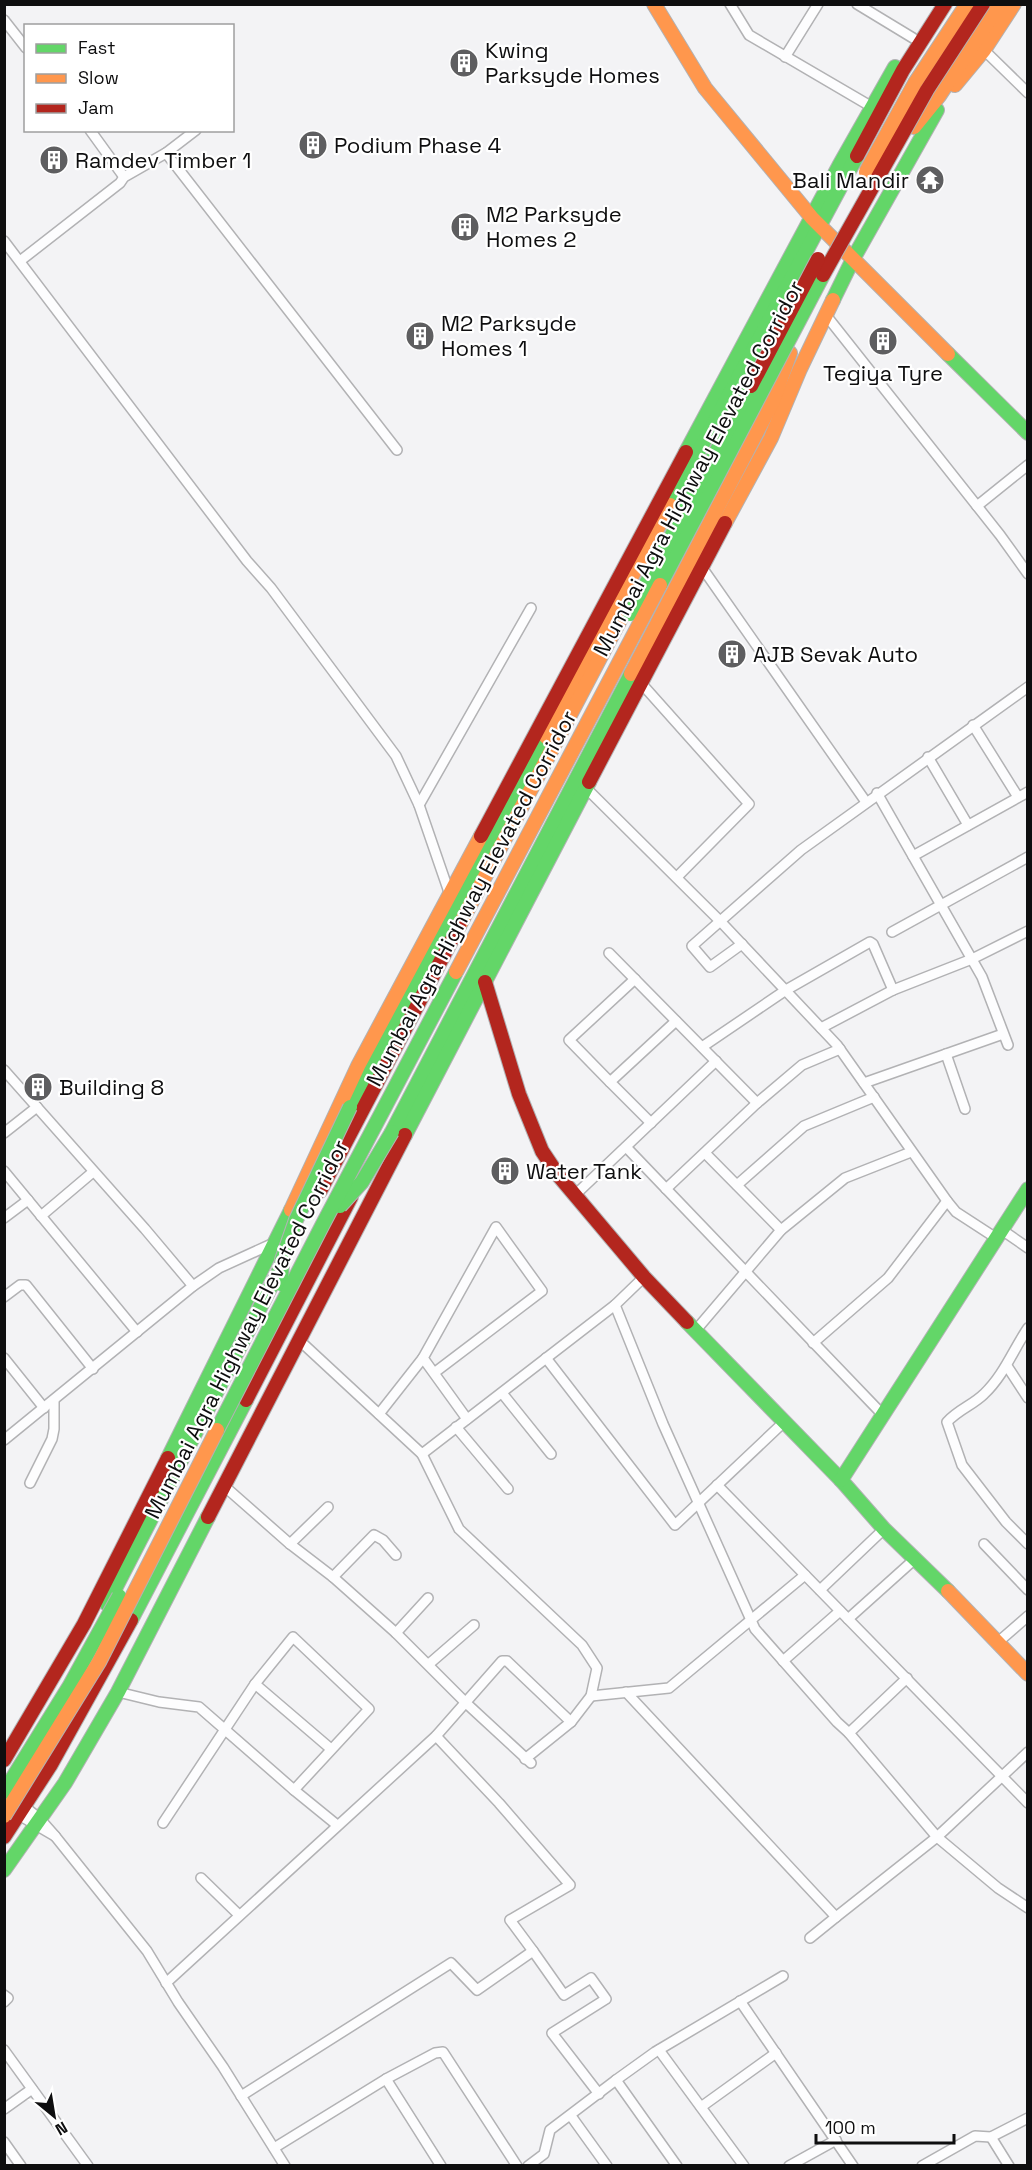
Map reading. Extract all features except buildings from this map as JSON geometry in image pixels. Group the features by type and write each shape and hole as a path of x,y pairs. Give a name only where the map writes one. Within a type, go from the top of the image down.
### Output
{"main road":[{"path":"654,4 705,88 819,225 1028,434"},
{"path":"22,1811 4,1782 99,1620 185,1456 356,1119 819,225 872,107 935,4"},
{"path":"281,1284 282,1260 296,1220 350,1107 819,225 903,70 945,4"},
{"path":"4,1760 84,1624 276,1242 358,1066 450,895 819,225 959,4"},
{"name":"Mumbai Agra Highway Elevated Corridor","path":"4,1792 69,1687 112,1608 783,322 915,83 967,4"},
{"name":"Mumbai Agra Highway Elevated Corridor","path":"4,1816 99,1662 323,1224 832,256 927,90 983,4"},
{"path":"4,1870 65,1783 118,1692 701,566 771,438 849,254 914,127 933,91 990,4"},
{"path":"914,127 939,96 1000,4"},
{"path":"4,1837 22,1811 118,1647 790,353 944,98 984,50 1014,4"},
{"path":"323,1224 362,1182 392,1132 773,401 790,353"},
{"path":"486,982 519,1094 532,1130 548,1161 644,1277 841,1480 884,1529 916,1558 1028,1674"},
{"path":"841,1480 1028,1189"},
{"path":"4,1800 22,1811"}],"street":[{"path":"730,4 749,35 872,107"},
{"path":"785,57 818,4"},
{"path":"857,4 913,38"},
{"path":"4,20 24,45"},
{"path":"984,50 1028,93"},
{"path":"91,132 124,177"},
{"path":"20,261 120,183 124,177 166,153 193,132"},
{"path":"166,153 397,450"},
{"path":"4,241 247,561 271,588 396,756 419,805 450,895"},
{"path":"825,314 1028,574"},
{"path":"977,507 1028,465"},
{"path":"701,566 866,802"},
{"path":"419,805 531,608"},
{"path":"641,683 749,804 677,877"},
{"path":"742,944 710,967 692,946 801,850 1028,687"},
{"path":"973,725 1018,797"},
{"path":"928,757 968,825"},
{"path":"587,789 721,922 840,1049 911,1152 956,1212 1028,1248"},
{"path":"913,856 1028,792"},
{"path":"877,794 982,977 1008,1045"},
{"path":"892,932 1028,857"},
{"path":"821,1028 893,990 972,960 1028,931"},
{"path":"702,1047 786,990 870,942 873,944 893,990"},
{"path":"609,953 757,1103"},
{"path":"634,979 569,1040 651,1123"},
{"path":"609,1082 676,1021"},
{"path":"864,1083 1004,1034"},
{"path":"666,1189 757,1103 802,1065 840,1049"},
{"path":"946,1054 965,1109"},
{"path":"575,1195 716,1061"},
{"path":"4,1070 193,1286"},
{"path":"737,1185 804,1126 874,1097"},
{"path":"4,1133 38,1107"},
{"path":"626,1147 883,1415"},
{"path":"696,1330 781,1230 845,1178 911,1152"},
{"path":"705,1154 781,1230"},
{"path":"4,1171 137,1332"},
{"path":"41,1216 93,1172"},
{"path":"4,1218 28,1200"},
{"path":"813,1343 888,1278 947,1201"},
{"path":"379,1414 423,1358 496,1227 542,1291 434,1373"},
{"path":"4,1440 193,1286 219,1268 276,1242"},
{"path":"422,1454 615,1305 644,1277"},
{"path":"4,1297 20,1285 26,1286 93,1369"},
{"path":"615,1305 663,1424 755,1629 849,1733 937,1837 998,1888 1028,1908"},
{"path":"1028,1328 1018,1342 1007,1366 983,1396 965,1406 947,1422 962,1466 1006,1522 1028,1544"},
{"path":"224,1485 396,1633 528,1761 571,1722 591,1696 597,1668 582,1645 459,1529 422,1454 299,1340"},
{"path":"1018,1342 1028,1347"},
{"path":"4,1358 44,1408"},
{"path":"423,1358 467,1419"},
{"path":"546,1358 675,1525 784,1422"},
{"path":"1007,1366 1028,1398"},
{"path":"502,1393 550,1454"},
{"path":"30,1483 53,1434 54,1400"},
{"path":"456,1427 508,1489"},
{"path":"717,1485 1028,1803"},
{"path":"290,1544 328,1507"},
{"path":"820,1590 884,1529"},
{"path":"333,1577 374,1535 383,1540 396,1555"},
{"path":"984,1544 1028,1590"},
{"path":"848,1619 916,1558"},
{"path":"591,1696 669,1688 805,1575"},
{"path":"396,1633 428,1598"},
{"path":"783,1661 840,1611"},
{"path":"997,1642 1028,1617"},
{"path":"429,1664 474,1625"},
{"path":"163,1823 255,1683 293,1637 369,1709 294,1790"},
{"path":"166,1983 436,1736 500,1663 505,1660 571,1722"},
{"path":"849,1733 907,1678"},
{"path":"255,1683 331,1749"},
{"path":"118,1692 159,1702 199,1707 337,1825"},
{"path":"626,1692 836,1917"},
{"path":"436,1736 500,1803 570,1885 510,1920 564,1995 591,1978 606,1999 552,2033 599,2094"},
{"path":"810,1938 937,1837 1028,1752"},
{"path":"22,1811 55,1836 147,1951 285,2166"},
{"path":"201,1878 239,1915"},
{"path":"241,2096 451,1963 477,1990 533,1951"},
{"path":"528,2166 544,2154 550,2130 572,2116 616,2080 659,2049 783,1976"},
{"path":"4,1995 8,1998 4,2002"},
{"path":"740,2001 853,2166"},
{"path":"659,2049 744,2166"},
{"path":"4,2050 88,2166"},
{"path":"274,2148 386,2079 440,2052 446,2054 517,2166"},
{"path":"701,2107 776,2053"},
{"path":"386,2079 441,2166"},
{"path":"616,2080 677,2166"},
{"path":"4,2109 32,2089"},
{"path":"572,2116 607,2166"},
{"path":"925,2165 975,2136 992,2137 1028,2118"},
{"path":"992,2137 1010,2166"},
{"path":"789,2166 836,2140"},
{"path":"4,2142 15,2164"}],"traffic: fast":[{"path":"686,452 839,166 895,67"},
{"path":"833,300 853,259 937,110"},
{"path":"670,505 857,156"},
{"path":"660,585 823,275"},
{"path":"948,354 1028,433"},
{"path":"630,614 751,386"},
{"path":"392,1132 631,674"},
{"path":"350,1107 546,737"},
{"path":"405,1135 589,782"},
{"path":"217,1430 456,972"},
{"path":"281,1284 282,1260 296,1220 350,1107"},
{"path":"340,1206 362,1182 392,1132"},
{"path":"841,1480 1028,1189"},
{"path":"168,1458 291,1210"},
{"path":"107,1604 282,1265"},
{"path":"687,1322 841,1480 884,1529 948,1591"},
{"path":"131,1620 246,1400"},
{"path":"4,1870 65,1783 118,1692 208,1517"},
{"path":"4,1792 69,1687 119,1596"}],"traffic: slow":[{"path":"654,4 705,88 812,218 948,354"},
{"path":"866,172 915,83 967,4"},
{"path":"914,127 939,96 1000,4"},
{"path":"955,85 984,50 1014,4"},
{"path":"725,523 771,438 800,369 833,300"},
{"path":"631,674 773,401 790,353"},
{"path":"546,737 670,505"},
{"path":"456,972 660,585"},
{"path":"459,926 631,599"},
{"path":"291,1210 358,1066 481,836"},
{"path":"4,1816 99,1662 217,1430"},
{"path":"948,1591 1028,1674"}],"traffic: jam":[{"path":"857,156 903,70 945,4"},
{"path":"823,275 927,90 983,4"},
{"path":"751,386 818,259"},
{"path":"481,836 686,452"},
{"path":"589,782 725,523"},
{"path":"320,1191 459,926"},
{"path":"485,982 519,1094 542,1151 558,1175 644,1277 687,1322"},
{"path":"208,1517 405,1135"},
{"path":"246,1400 351,1197"},
{"path":"4,1760 84,1624 168,1458"},
{"path":"4,1837 50,1766 131,1620"}],"place":[{"name":"Kwing Parksyde Homes","path":"464,63"},
{"name":"Podium Phase 4","path":"313,145"},
{"name":"Ramdev Timber 1","path":"54,160"},
{"name":"Bali Mandir","path":"930,180"},
{"name":"M2 Parksyde Homes 2","path":"465,227"},
{"name":"M2 Parksyde Homes 1","path":"420,336"},
{"name":"Tegiya Tyre","path":"883,341"},
{"name":"AJB Sevak Auto","path":"732,654"},
{"name":"Building 8","path":"38,1087"},
{"name":"Water Tank","path":"505,1171"}]}
